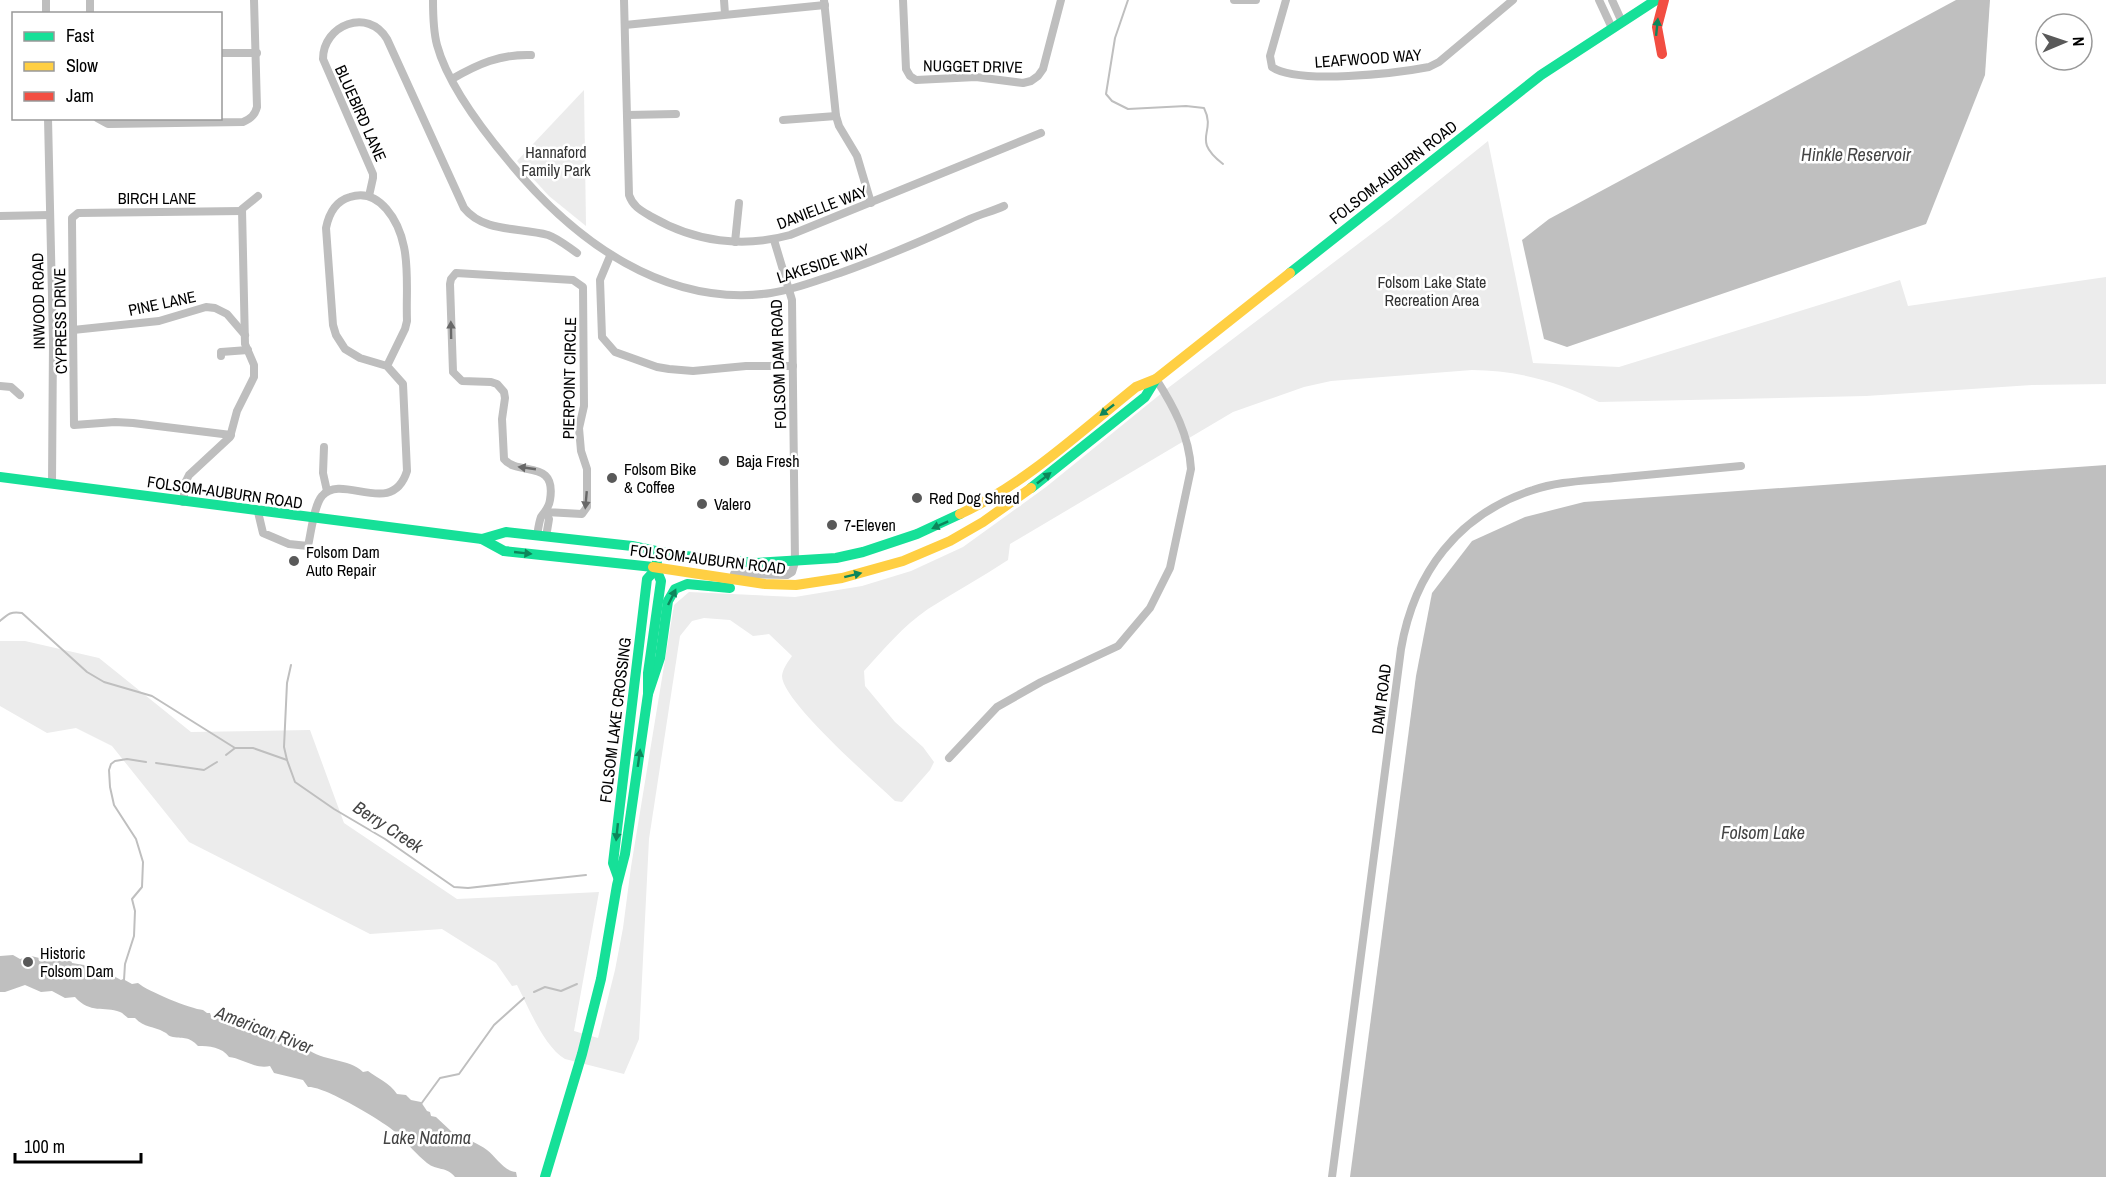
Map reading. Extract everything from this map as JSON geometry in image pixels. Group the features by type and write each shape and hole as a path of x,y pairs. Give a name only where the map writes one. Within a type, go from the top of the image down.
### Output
{"main road":[{"name":"FOLSOM-AUBURN ROAD","path":"482,539 506,532 632,546 658,553 756,563 795,562 836,558 863,552 889,545 945,523 984,503 1009,486 1136,387 1156,379 1508,100 1541,75 1656,0"},
{"path":"1662,54 1656,39 1656,26 1664,0"},
{"name":"FOLSOM-AUBURN ROAD","path":"0,477 482,539 504,551 630,563 746,582 796,585 842,578 903,561 950,541 984,522 1053,472 1145,397 1156,379"},
{"name":"FOLSOM LAKE CROSSING","path":"545,1177 605,960 618,877 625,854 648,694 648,673 661,581 656,568 658,553"},
{"name":"FOLSOM LAKE CROSSING","path":"618,877 613,863 647,579 656,568"},
{"path":"648,694 660,658 668,601 675,589 687,584 730,588 746,582"}],"street":[{"path":"101,120 108,124 243,122 253,117 257,107 254,0"},
{"name":"LAKESIDE WAY","path":"433,0 433,24 438,48 452,79 487,135 523,179 562,218 610,256 652,278 687,288 734,295 788,290 900,251 1004,206"},
{"name":"DANIELLE WAY","path":"624,0 628,190 633,205 661,222 684,232 714,240 735,242 774,240 790,236 1041,133"},
{"path":"724,0 725,14"},
{"name":"NUGGET DRIVE","path":"903,0 906,67 910,76 916,80 976,77 1023,82 1031,81 1043,69 1061,0"},
{"path":"1234,0 1256,0"},
{"name":"LEAFWOOD WAY","path":"1286,0 1270,56 1269,62 1272,68 1291,74 1338,76 1429,67 1439,62 1513,0"},
{"path":"1599,0 1612,28"},
{"path":"1612,0 1622,22"},
{"path":"625,25 825,2 836,116 839,126 857,156 871,202"},
{"name":"BLUEBIRD LANE","path":"369,196 373,174 323,59 326,44 336,31 353,23 362,22 375,26 387,39 464,208 470,216 485,224 548,235 577,253"},
{"path":"222,53 256,53"},
{"path":"452,79 477,65 496,58 531,55"},
{"path":"627,115 676,114"},
{"path":"783,120 836,116"},
{"name":"INWOOD ROAD","path":"48,120 53,341 52,483"},
{"path":"258,512 262,533 289,544 308,546 320,500 327,491 338,489 388,493 405,478 408,466 405,391 400,379 387,366 354,356 340,343 333,325 326,228 336,205 347,197 356,195 369,196 389,211 405,250 405,329 387,366"},
{"path":"183,502 189,475 230,437 237,411 254,378 254,365 245,335 242,211 258,196"},
{"path":"735,242 739,203"},
{"name":"BIRCH LANE","path":"72,218 78,213 242,211"},
{"path":"0,216 50,215"},
{"name":"CYPRESS DRIVE","path":"72,218 74,425 133,423 231,435"},
{"name":"FOLSOM DAM ROAD","path":"774,240 792,300 795,562"},
{"path":"610,256 600,280 602,337 615,352 657,367 693,371 746,366 793,366"},
{"name":"PIERPOINT CIRCLE","path":"542,537 549,519 546,512 551,498 550,484 536,469 513,466 504,459 502,419 505,398 502,388 491,382 462,381 453,372 450,284 456,273 573,280 583,287 584,406 579,428 581,451 587,469 587,507 582,514 546,512"},
{"name":"PINE LANE","path":"73,330 159,321 206,307 215,308 227,314 245,335"},
{"path":"221,356 221,352 248,350"},
{"path":"949,758 997,707 1041,682 1118,646 1150,608 1170,568 1191,469 1190,453 1178,414 1156,379"},
{"path":"0,386 10,387 20,395"},
{"path":"324,447 323,473 327,491"},
{"name":"DAM ROAD","path":"1332,1177 1401,649 1411,605 1420,584 1441,552 1467,525 1499,504 1533,489 1570,482 1741,466"},
{"path":"719,578 735,574 786,575 792,572 795,562"}],"green space":[{"name":"Hannaford Family Park","path":"584,90 586,226 549,196 517,161"},
{"name":"Folsom Lake State Recreation Area","path":"1488,141 1533,363 1619,367 1900,280 1908,306 2106,277 2106,384 2032,385 1866,396 1599,402 1537,378 1505,372 1472,370 1331,381 1304,387 1233,412 1010,544 1008,560 928,609 894,638 864,671 865,686 895,722 923,747 934,762 930,770 902,802 895,801 850,759 797,703 786,688 782,676 792,656 769,634 753,636 730,620 704,618 692,621 680,636 649,839 639,1039 624,1074 565,1059 557,1053 543,1036 517,985 512,986 496,963 442,929 370,934 189,842 112,746 76,728 47,733 0,706 0,641 25,641 99,658 191,732 310,730 344,823 457,899 599,892 574,1031 598,1038 623,928 674,605 689,592 795,597 862,586 911,571 963,547 1046,487 1168,388 1391,219"}],"water":[{"name":"Hinkle Reservoir","path":"1956,0 1990,0 1985,75 1926,224 1567,347 1544,339 1522,240 1549,219"},
{"name":"Folsom Lake","path":"2106,465 2106,1177 1350,1177 1416,676 1432,593 1472,541 1525,517 1584,502"},
{"name":"Lake Natoma","path":"13,955 20,959 31,956 52,961 71,960 72,963 110,974 132,984 138,983 169,999 210,1013 211,1016 220,1015 231,1024 234,1022 236,1025 246,1025 251,1030 257,1028 261,1032 268,1031 273,1036 276,1035 277,1038 283,1039 287,1044 299,1043 303,1049 306,1048 320,1056 351,1064 363,1072 368,1071 397,1094 406,1095 411,1100 421,1102 431,1116 436,1117 452,1132 460,1132 487,1150 504,1167 516,1172 517,1177 455,1177 448,1171 427,1163 392,1129 340,1098 308,1087 303,1080 274,1073 270,1066 254,1065 229,1057 219,1049 198,1046 189,1039 171,1037 160,1030 142,1024 135,1018 128,1018 120,1012 92,1008 75,997 65,998 52,991 41,992 25,985 0,992 0,956"}],"waterway":[{"path":"1128,0 1115,38 1106,94 1112,101 1128,109 1186,106 1204,108 1208,124 1206,136 1208,148 1223,164"},
{"name":"Berry Creek","path":"0,621 15,612 22,613 87,672 104,682 152,696 235,748"},
{"name":"Berry Creek","path":"291,665 287,683 284,747 295,782 334,809 385,839 454,887 468,888 586,875"},
{"path":"226,755 235,748 253,748 287,760"},
{"path":"124,980 125,964 134,936 135,911 132,899 142,887 143,862 136,839 114,805 109,770 115,761 127,759 146,762"},
{"path":"156,763 204,770 217,762"},
{"path":"534,992 545,987 561,991 577,984"},
{"path":"421,1104 440,1078 459,1074 494,1025 524,998"}],"traffic: fast":[{"path":"1290,273 1541,75 1656,0"},
{"path":"1031,488 1145,397 1156,379"},
{"path":"0,477 482,539 504,551 653,567"},
{"path":"482,539 506,532 632,546 675,555 756,563 836,558 863,552 917,534 960,514"},
{"path":"618,877 613,863 647,579 656,569 658,553"},
{"path":"545,1177 582,1054 601,979 617,885 625,854 648,694 648,673 661,581 656,569"},
{"path":"648,694 660,658 668,601 675,589 687,584 730,588"}],"traffic: slow":[{"path":"960,514 984,502 1029,472 1136,387 1156,379 1290,273"},
{"path":"653,567 765,584 796,585 842,578 903,561 950,541 983,522 1031,488"}],"traffic: jam":[{"path":"1662,54 1657,27 1664,0"}],"place":[{"name":"Baja Fresh","path":"724,461"},
{"name":"Folsom Bike & Coffee","path":"612,478"},
{"name":"Red Dog Shred","path":"917,498"},
{"name":"Valero","path":"702,504"},
{"name":"7-Eleven","path":"832,525"},
{"name":"Folsom Dam Auto Repair","path":"294,561"},
{"name":"Historic Folsom Dam","path":"28,962"}],"water label":[{"name":"American River","path":"264,1030"}]}
